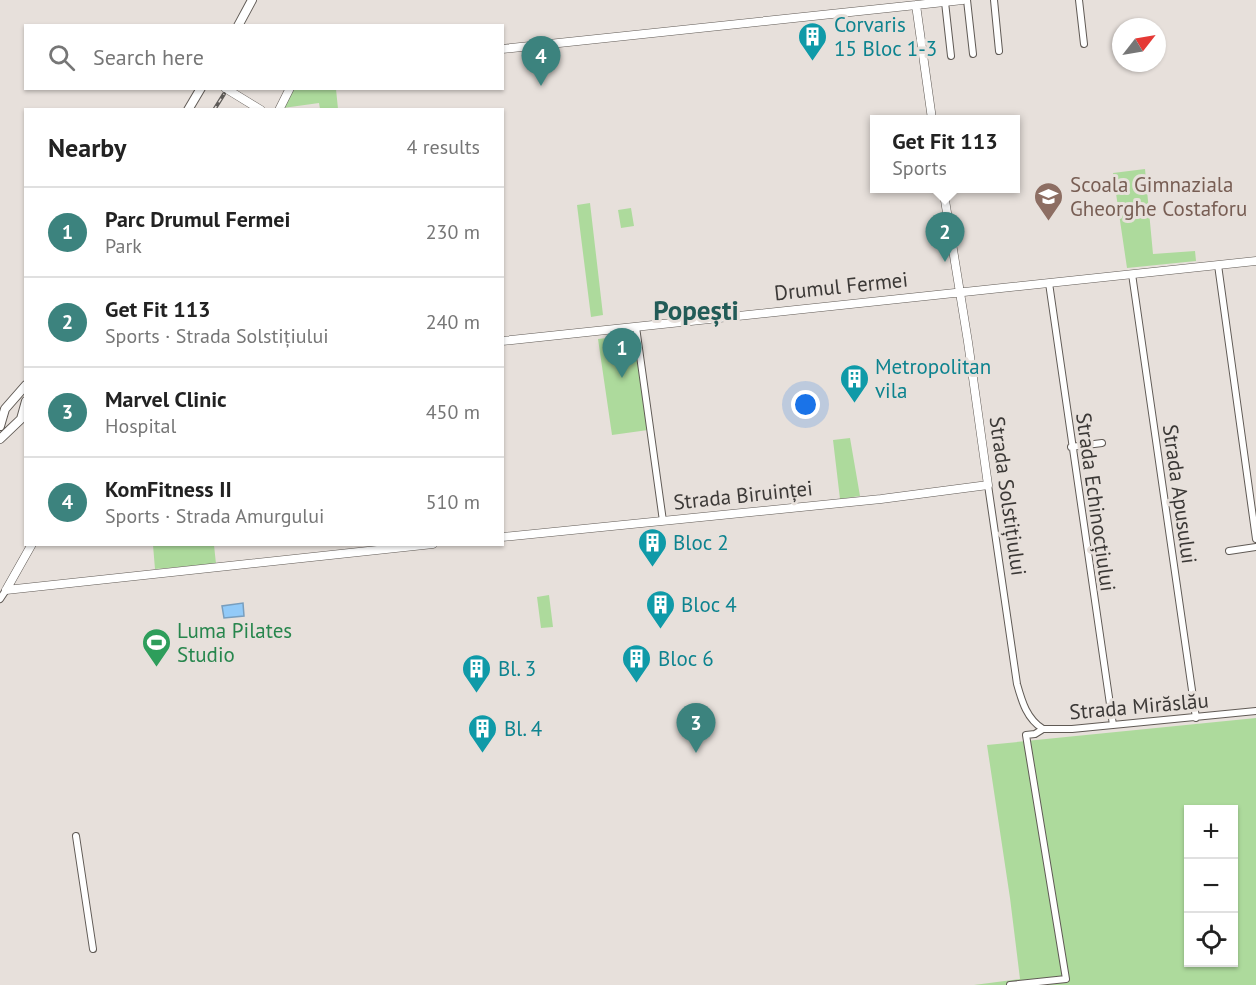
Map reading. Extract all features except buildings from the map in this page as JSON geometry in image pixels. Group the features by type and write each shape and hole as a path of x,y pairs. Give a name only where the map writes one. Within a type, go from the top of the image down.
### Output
{"main road":[{"path":"239,24 252,0"},
{"path":"189,108 200,90"},
{"path":"0,426 5,409 24,388"},
{"path":"10,405 19,406 22,411"},
{"path":"0,440 21,419 24,406"},
{"path":"4,415 8,421 16,423"}],"street":[{"path":"504,49 965,0 973,54"},
{"path":"994,0 999,51"},
{"path":"1079,0 1084,44"},
{"path":"945,2 951,57"},
{"path":"916,5 931,115"},
{"path":"228,90 258,108"},
{"path":"280,108 289,90"},
{"name":"Strada Solstițiului","path":"944,193 1017,684 1026,711 1033,723 1042,729"},
{"name":"Drumul Fermei","path":"504,341 1256,261"},
{"path":"1218,265 1256,539"},
{"name":"Strada Apusului","path":"1132,274 1196,718"},
{"name":"Strada Echinocțiului","path":"1049,283 1113,725"},
{"path":"636,327 663,521"},
{"path":"1071,447 1102,443"},
{"name":"Strada Biruinței","path":"504,537 988,485"},
{"path":"0,599 31,546"},
{"path":"6,590 409,546"},
{"path":"1229,551 1256,547"},
{"name":"Strada Mirăslău","path":"1010,985 1066,979 1026,735 1035,734 1042,729 1072,729 1256,711"},
{"path":"76,836 93,949"}],"green space":[{"path":"292,90 336,90 338,108 320,108 319,103 283,108"},
{"path":"1145,169 1153,254 1195,251 1196,261 1127,268 1113,173"},
{"path":"590,203 603,315 591,317 577,205"},
{"path":"631,208 634,226 621,228 618,210"},
{"path":"634,335 648,430 612,435 598,339"},
{"path":"850,438 860,496 840,499 833,440"},
{"path":"153,546 214,546 216,564 155,569"},
{"path":"549,595 553,627 541,628 537,597"},
{"path":"1256,718 1256,985 974,985 1020,979 987,745"}],"water":[{"path":"243,603 244,616 224,618 222,606"}],"railway":[{"path":"215,108 224,94"}],"place":[{"name":"Corvaris 15 Bloc 1-3","path":"813,62"},
{"name":"KomFitness II","path":"541,86"},
{"name":"Scoala Gimnaziala Gheorghe Costaforu","path":"1049,222"},
{"name":"Get Fit 113","path":"945,262"},
{"name":"Parc Drumul Fermei","path":"622,378"},
{"name":"Metropolitan vila","path":"854,404"},
{"name":"Bloc 2","path":"652,568"},
{"name":"Bloc 4","path":"660,630"},
{"name":"Luma Pilates Studio","path":"156,668"},
{"name":"Bloc 6","path":"637,684"},
{"name":"Bl. 3","path":"477,694"},
{"name":"Marvel Clinic","path":"696,753"},
{"name":"Bl. 4","path":"483,754"}],"district":[{"name":"Popești","path":"696,310"}]}
